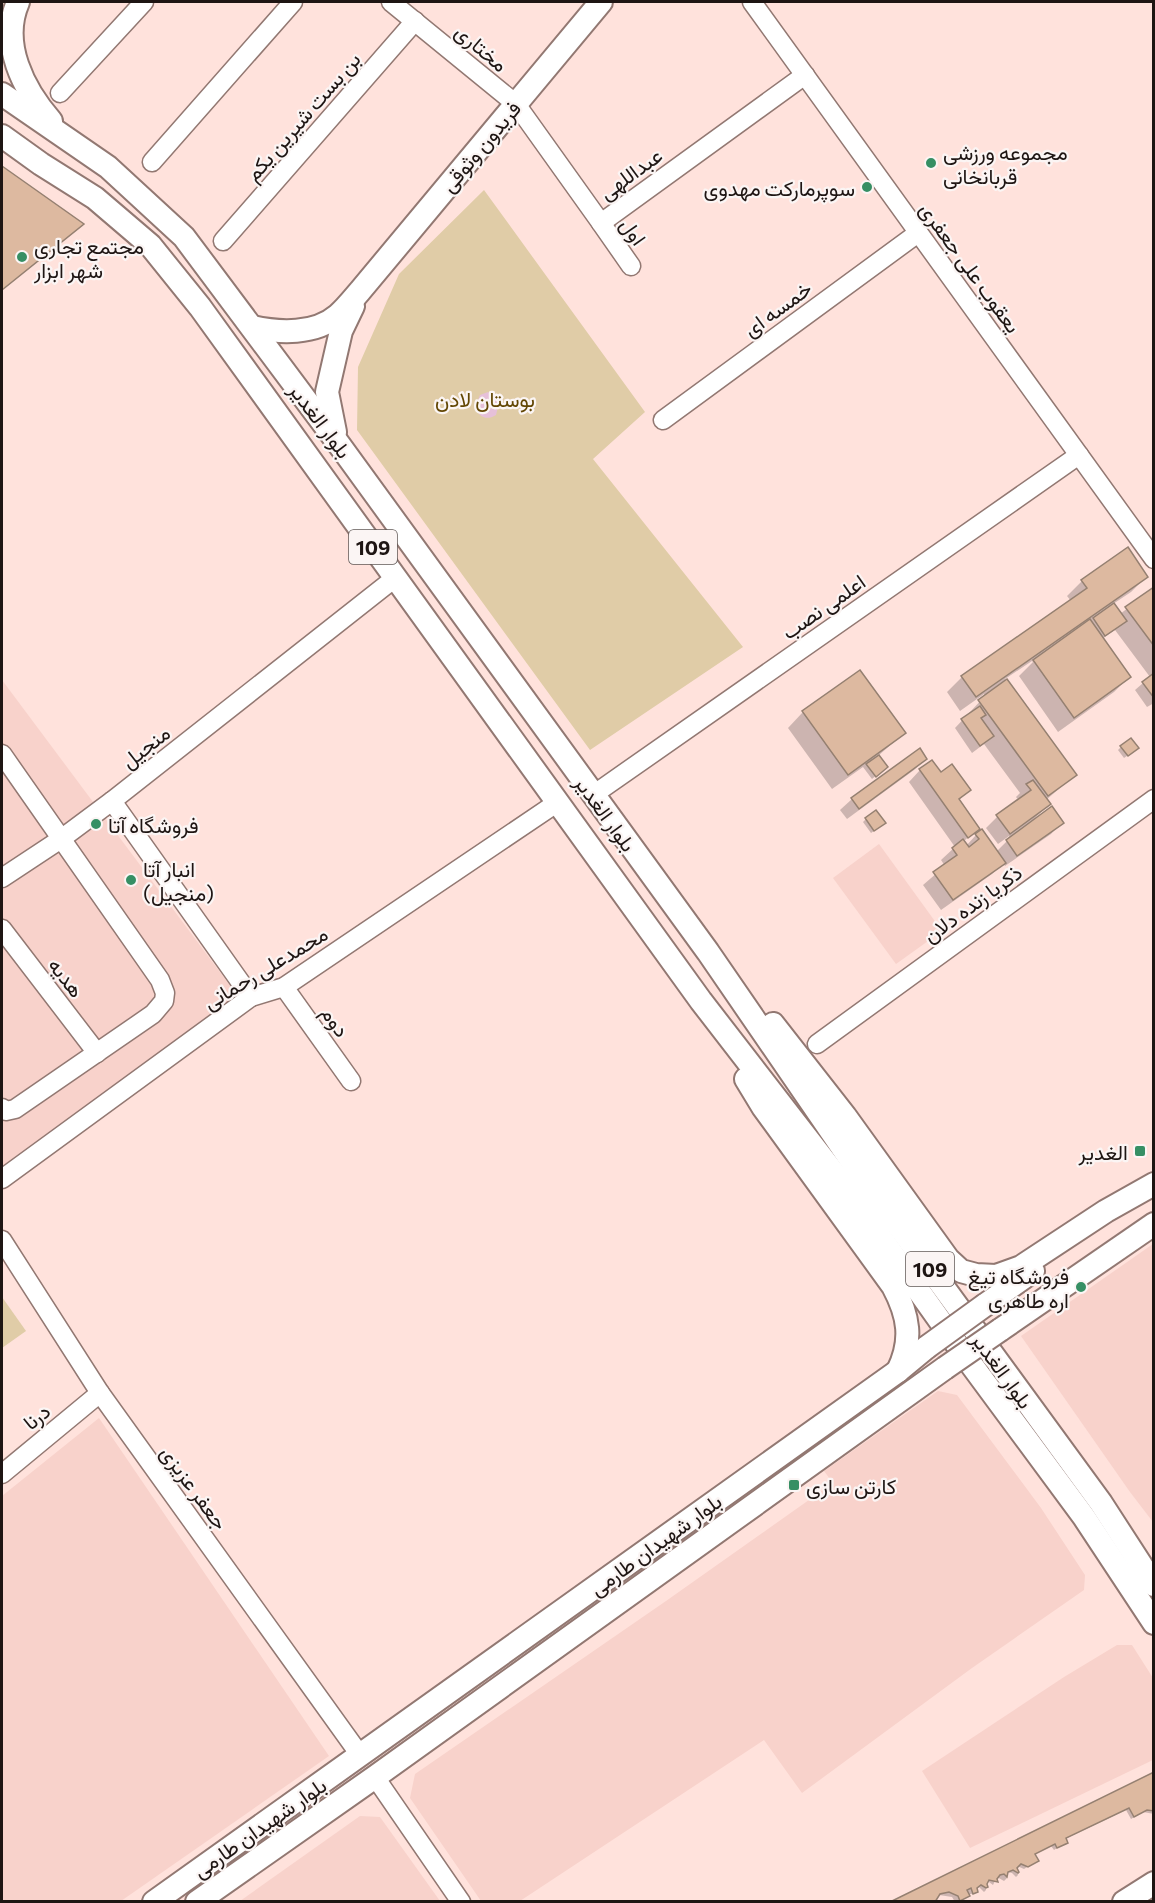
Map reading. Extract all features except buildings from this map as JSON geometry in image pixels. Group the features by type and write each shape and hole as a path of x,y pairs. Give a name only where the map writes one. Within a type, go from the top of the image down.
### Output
{"main road":[{"path":"18,2 9,30 11,55 35,99 67,140"},
{"name":"فریدون وثوقی","path":"360,291 601,2"},
{"name":"بلوار الغدیر","path":"2,94 108,168 184,237 338,443 708,952 857,1169 1101,1503 1154,1585"},
{"name":"بلوار الغدیر","path":"2,136 40,164 95,198 150,245 200,308 701,1001 844,1186 1084,1517 1154,1623"},
{"path":"252,327 290,332 314,327 336,317 360,291"},
{"path":"338,443 327,392 341,331 360,291"},
{"path":"708,952 788,1041 948,1259 962,1271 976,1275 996,1276 1021,1267 1106,1211 1154,1184"},
{"path":"701,1001 763,1107 893,1286 903,1305 908,1322 905,1354 898,1371"},
{"name":"بلوار شهیدان طارمی","path":"154,1902 898,1371 927,1347 1154,1184"},
{"name":"بلوار شهیدان طارمی","path":"196,1902 375,1777 945,1368 1154,1224"},
{"path":"360,1755 375,1777"},
{"path":"1124,1902 1154,1883"}],"street":[{"path":"60,93 144,2"},
{"path":"152,162 293,2"},
{"name":"مختاری","path":"391,2 516,104"},
{"name":"یعقوب علی جعفری","path":"752,2 1154,560"},
{"name":"بن بست شیرین یکم","path":"223,241 415,21"},
{"name":"عبداللهی","path":"516,104 601,223 805,75"},
{"name":"اول","path":"601,223 631,266"},
{"name":"خمسه ای","path":"663,420 918,233"},
{"name":"اعلمی نصب","path":"593,795 1078,455"},
{"name":"منجیل","path":"2,878 61,839 112,801 395,578"},
{"path":"2,754 160,980 165,993 164,1001 153,1014 15,1109 6,1112 2,1108"},
{"name":"ذکریا زنده دلان","path":"817,1044 1154,800"},
{"path":"112,801 251,997"},
{"name":"محمدعلی رحمانی","path":"2,1179 251,997 284,987 558,802"},
{"name":"هدیه","path":"2,929 97,1053"},
{"name":"دوم","path":"284,987 351,1082"},
{"name":"جعفر عزیزی","path":"2,1240 100,1393 360,1755"},
{"name":"درنا","path":"2,1474 100,1393"},
{"path":"375,1777 461,1902"}],"shaded area":[{"path":"488,392 495,396 499,403 496,415 486,418 481,416 475,407 480,395"},
{"path":"2,680 243,1003 2,1179"},
{"path":"879,844 942,931 896,964 833,878"},
{"path":"1153,1244 1153,1522 1021,1336"},
{"path":"938,1391 957,1395 1041,1508 1085,1575 1084,1590 972,1668 802,1793 764,1740 520,1901 481,1901 410,1798 415,1774 833,1483 824,1471"},
{"path":"99,1418 329,1756 121,1901 2,1901 2,1496"},
{"path":"1117,1645 1132,1645 1153,1678 1153,1760 970,1848 922,1771 1064,1677"},
{"path":"360,1816 380,1817 440,1901 240,1901"}],"green space":[{"name":"بوستان لادن","path":"484,190 645,412 593,459 743,647 590,750 357,430 358,367 399,274"},
{"path":"2,1297 26,1331 2,1348"}],"place":[{"name":"مجموعه ورزشی قربانخانی","path":"931,163"},
{"name":"سوپرمارکت مهدوی","path":"867,187"},
{"name":"مجتمع تجاری شهر ابزار","path":"22,257"},
{"name":"فروشگاه آتا","path":"96,824"},
{"name":"انبار آتا (منجیل)","path":"131,880"},
{"name":"الغدیر","path":"1140,1151"},
{"name":"فروشگاه تیغ اره طاهری","path":"1081,1287"},
{"name":"کارتن سازی","path":"794,1485"}]}
